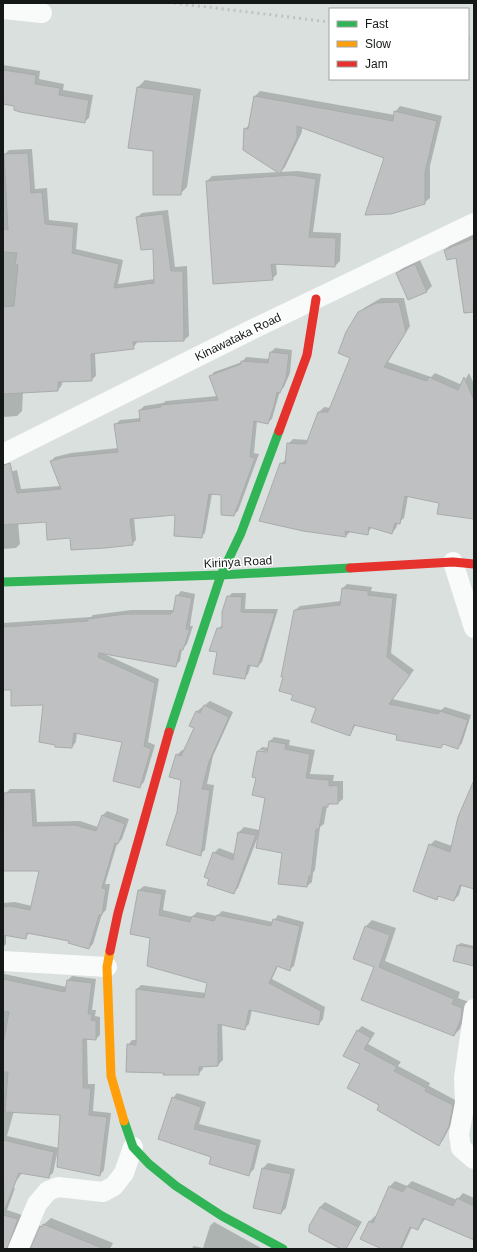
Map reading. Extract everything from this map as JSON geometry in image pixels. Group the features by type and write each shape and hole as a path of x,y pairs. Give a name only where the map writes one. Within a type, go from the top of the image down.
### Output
{"street":[{"path":"3,9 42,13"},
{"name":"Kinawataka Road","path":"3,454 316,299 474,223"},
{"path":"283,1249 222,1216 176,1186 149,1164 133,1147 121,1114 111,1076 107,967 118,913 166,744 221,575 241,533 300,376 306,355 316,299"},
{"path":"453,562 474,628"},
{"name":"Kirinya Road","path":"3,582 221,575 453,562 474,564"},
{"path":"3,960 107,967"},
{"path":"474,1009 464,1078 464,1103 459,1134 461,1148 474,1159"},
{"path":"18,1249 36,1204 48,1191 58,1187 103,1192 114,1186 124,1173 133,1147"}],"building":[{"path":"3,70 36,75 35,84 60,88 59,95 89,100 85,123 20,112 14,110 14,106 3,104"},
{"path":"137,87 194,95 181,195 153,195 153,151 128,148"},
{"path":"254,96 393,121 394,111 437,121 425,172 425,204 391,214 365,215 384,158 297,126 297,138 280,174 243,150 244,128 248,129"},
{"path":"28,153 31,193 42,192 45,224 74,227 72,253 119,264 114,288 154,283 153,249 141,250 136,217 163,214 171,271 183,271 184,341 133,342 134,349 91,354 92,381 58,382 58,391 3,394 3,307 14,306 18,265 15,264 17,253 3,252 3,229 8,230 4,154"},
{"path":"292,175 316,179 309,237 336,238 335,267 271,264 273,280 213,284 206,181"},
{"path":"474,238 474,312 464,313 456,258 447,260 444,250"},
{"path":"415,264 427,292 408,300 396,273"},
{"path":"399,302 406,332 384,367 427,381 429,377 458,390 464,377 474,400 474,519 437,514 439,503 405,496 400,524 395,523 392,534 369,527 368,535 345,531 346,537 303,531 259,521 280,463 285,464 287,443 306,444 318,412 328,412 350,358 338,353 346,332 358,312 376,303"},
{"path":"270,352 289,354 286,378 280,393 277,392 268,424 254,421 250,457 255,458 234,516 221,515 221,495 209,494 202,538 174,536 175,515 130,519 133,545 71,550 70,538 47,540 46,522 3,525 3,465 10,463 17,493 61,489 50,461 66,457 118,452 114,424 140,421 139,410 161,407 160,405 218,400 209,376 241,364 241,361 268,363"},
{"path":"342,588 368,591 368,595 393,598 387,657 410,675 389,704 438,714 440,711 468,720 458,749 443,744 441,748 396,740 397,735 354,725 350,736 311,722 316,708 291,700 293,695 279,691 283,677 281,677 294,610 340,605"},
{"path":"176,595 192,598 186,629 190,629 183,650 180,650 176,667 99,653 98,657 155,683 144,746 151,749 140,788 113,781 122,742 74,733 72,748 55,747 55,745 39,742 43,705 11,706 11,690 3,690 3,627 88,621 87,619 126,614 171,614 171,612 173,612"},
{"path":"227,596 242,597 241,612 275,613 258,667 248,665 245,679 213,674 217,652 209,651 217,628 222,628 222,612"},
{"path":"204,705 229,717 209,762 202,789 210,790 201,856 166,845 177,812 181,780 169,777 176,754 181,756 194,728 189,726 196,711 200,713"},
{"path":"269,741 286,744 285,749 310,754 306,778 329,780 329,786 338,785 338,804 328,804 328,807 323,807 319,829 316,829 311,876 309,876 307,887 278,884 282,853 256,848 265,798 252,795 256,778 252,777 257,751 267,752"},
{"path":"474,780 474,889 460,885 454,901 438,896 437,900 413,891 429,844 450,852 458,817"},
{"path":"31,792 33,826 75,825 96,831 102,815 125,824 118,844 115,843 102,888 106,889 102,915 99,915 89,949 68,943 69,941 27,933 26,939 3,935 3,907 10,906 30,910 39,871 3,871 4,793"},
{"path":"238,832 256,835 234,894 207,885 209,879 204,877 213,852 233,860"},
{"path":"138,890 162,894 159,915 190,922 192,916 214,921 217,915 271,926 273,919 300,926 290,971 277,966 269,983 321,1011 319,1025 249,1010 245,1030 218,1024 218,1066 199,1067 199,1075 163,1075 164,1073 126,1072 127,1044 136,1045 136,989 204,998 207,983 147,966 150,938 130,934"},
{"path":"365,926 390,935 379,967 454,999 452,1004 462,1008 461,1019 454,1036 361,1000 374,967 353,959"},
{"path":"457,945 474,948 474,966 453,961"},
{"path":"3,979 65,992 67,980 92,983 88,1014 92,1014 91,1020 96,1021 96,1040 83,1039 83,1088 91,1088 89,1115 107,1117 100,1176 57,1167 60,1115 5,1112 8,1072 3,1072 3,1044 9,1012 3,1011"},
{"path":"357,1030 371,1038 364,1049 397,1067 394,1071 426,1088 425,1091 453,1105 449,1126 439,1146 377,1110 379,1105 347,1088 360,1064 343,1056"},
{"path":"172,1097 201,1107 194,1129 257,1145 249,1176 209,1164 211,1157 158,1139"},
{"path":"3,1140 54,1152 49,1178 19,1173 4,1212"},
{"path":"262,1168 291,1174 281,1214 253,1208"},
{"path":"389,1186 403,1192 406,1186 453,1206 457,1198 474,1206 474,1240 423,1218 418,1230 410,1227 400,1249 382,1249 360,1239 369,1221 373,1223"},
{"path":"320,1207 358,1227 346,1249 341,1249 309,1232 309,1226"},
{"path":"3,1215 18,1219 7,1249 3,1249"},
{"path":"43,1224 102,1249 30,1249 40,1226 42,1227"}],"railway":[{"path":"174,3 329,22"},
{"path":"469,38 474,39"}],"traffic: fast":[{"path":"169,732 221,575 241,533 279,431"},
{"path":"3,582 221,575 350,568"},
{"path":"124,1121 133,1147 149,1164 176,1186 222,1216 283,1249"}],"traffic: slow":[{"path":"110,951 107,967 111,1076 124,1121"}],"traffic: jam":[{"path":"279,431 307,355 316,299"},
{"path":"350,568 453,562 474,564"},
{"path":"110,951 118,913 169,732"}]}
